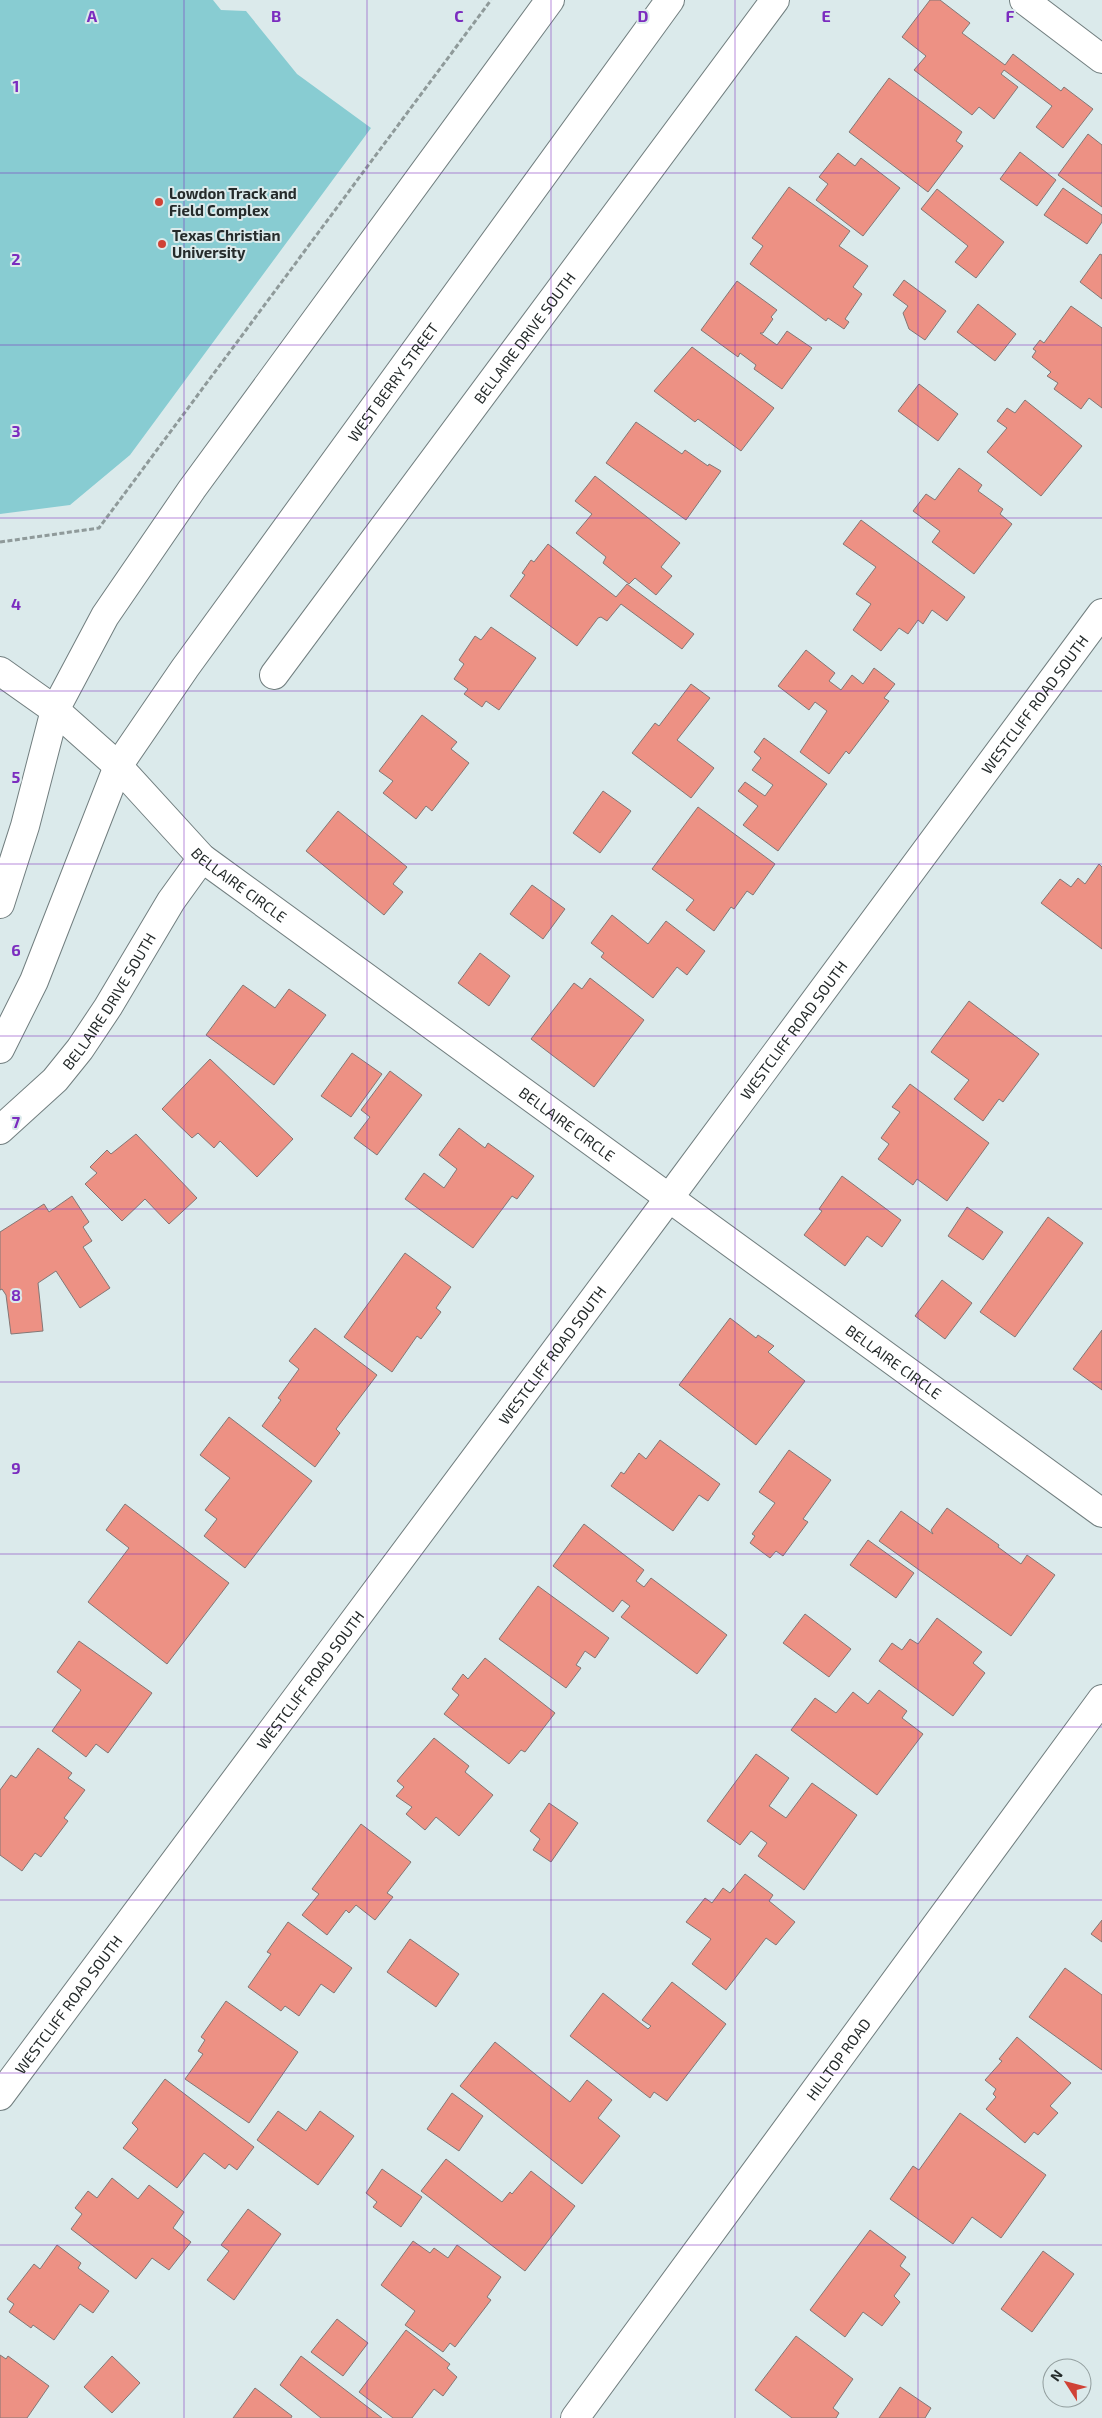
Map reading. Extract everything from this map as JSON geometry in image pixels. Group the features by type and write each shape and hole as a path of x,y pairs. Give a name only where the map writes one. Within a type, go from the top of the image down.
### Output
{"street":[{"path":"0,904 25,826 54,710 104,616 192,488 550,0"},
{"name":"WEST BERRY STREET","path":"118,766 185,668 670,0"},
{"name":"BELLAIRE DRIVE SOUTH","path":"274,675 775,0"},
{"path":"1024,0 1102,59"},
{"name":"WESTCLIFF ROAD SOUTH","path":"0,2096 1102,613"},
{"name":"BELLAIRE CIRCLE","path":"0,671 54,710 118,766 202,858 1102,1513"},
{"path":"0,1049 34,981 118,766"},
{"name":"BELLAIRE DRIVE SOUTH","path":"0,1130 55,1080 80,1049 108,1007 163,915 202,858"},
{"name":"HILLTOP ROAD","path":"575,2418 1102,1699"}],"path":[{"path":"0,542 99,528 491,0"}],"shaded area":[{"name":"Lowdon Track and Field Complex","path":"0,0 213,0 221,10 246,11 297,74 371,128 130,455 70,505 0,514"}],"building":[{"path":"930,0 940,0 970,23 962,33 1005,65 1013,54 1061,91 1064,87 1093,109 1063,148 1036,127 1052,106 1004,70 1001,74 1018,87 994,119 979,107 972,115 914,70 926,56 902,37"},
{"path":"889,78 962,132 956,141 963,146 928,192 849,132"},
{"path":"1088,134 1102,145 1102,207 1058,175"},
{"path":"1020,152 1056,180 1037,206 1000,179"},
{"path":"838,153 855,166 861,158 900,188 863,236 816,200 828,184 819,177"},
{"path":"789,187 850,231 839,246 868,266 853,287 862,294 845,319 849,322 844,329 828,318 826,321 750,264 763,246 752,238"},
{"path":"1063,188 1102,215 1102,222 1087,244 1044,215"},
{"path":"937,189 1004,242 976,278 955,262 968,246 921,209"},
{"path":"1100,254 1102,255 1102,299 1080,282"},
{"path":"904,280 946,311 925,340 909,329 903,313 908,306 893,295"},
{"path":"737,281 777,310 763,333 760,333 777,345 787,331 812,348 782,389 754,369 756,365 740,353 738,357 701,330"},
{"path":"978,304 1016,334 995,361 957,332"},
{"path":"1071,306 1102,328 1102,408 1089,398 1081,409 1054,389 1058,383 1047,376 1051,372 1032,357 1036,351 1033,349 1040,340 1044,343"},
{"path":"692,347 774,408 741,451 698,419 695,422 654,391"},
{"path":"919,384 958,414 938,441 898,411"},
{"path":"1025,400 1082,446 1041,496 987,452 1007,428 997,421 1007,408 1015,413"},
{"path":"636,422 682,454 685,450 708,466 709,464 721,471 686,520 606,463"},
{"path":"959,468 982,485 978,491 1003,509 1000,514 1012,524 974,574 932,542 940,531 913,511 926,494 935,500"},
{"path":"595,476 680,543 661,567 672,576 656,595 635,578 629,584 603,563 606,557 576,533 592,514 575,501"},
{"path":"861,520 965,597 947,621 932,610 923,624 918,620 908,634 899,628 881,651 853,630 871,604 856,594 876,567 843,544"},
{"path":"548,544 616,597 627,584 694,634 682,649 621,604 607,621 601,617 598,618 577,646 510,596 525,575 522,573 531,560 534,562"},
{"path":"491,627 536,658 499,710 486,701 482,707 464,694 468,689 454,679 464,664 459,660 475,636 481,640"},
{"path":"806,650 835,673 829,681 841,690 852,675 863,684 874,668 895,684 884,698 889,701 849,754 846,751 829,774 800,752 827,711 815,702 809,710 778,686"},
{"path":"691,684 710,698 677,740 714,768 691,798 632,753 655,723 659,726"},
{"path":"422,715 457,742 451,749 469,763 432,811 426,806 416,819 383,793 393,781 379,771"},
{"path":"764,738 827,784 778,851 743,825 758,806 738,791 745,782 765,796 773,785 752,770 761,758 754,752"},
{"path":"603,791 631,811 600,853 573,833"},
{"path":"698,807 775,864 753,895 747,891 734,909 731,907 714,931 686,910 694,900 652,869"},
{"path":"338,811 407,867 393,884 403,892 384,915 306,851"},
{"path":"1099,864 1102,867 1102,949 1041,903 1060,879 1071,887 1078,878 1085,884"},
{"path":"532,885 565,909 543,939 510,914"},
{"path":"612,915 648,944 666,921 705,951 687,975 677,967 653,998 601,957 604,953 591,943"},
{"path":"480,953 510,976 489,1006 458,983"},
{"path":"590,978 644,1020 594,1087 531,1039 574,983 582,989"},
{"path":"243,985 275,1008 289,989 326,1015 274,1085 206,1035"},
{"path":"969,1001 1039,1054 1003,1102 999,1099 983,1121 954,1099 969,1080 931,1052"},
{"path":"352,1053 382,1074 351,1117 321,1096"},
{"path":"210,1059 293,1139 257,1177 220,1141 214,1148 198,1133 192,1138 162,1109"},
{"path":"390,1071 422,1095 377,1155 354,1138 370,1117 361,1110"},
{"path":"910,1084 989,1143 947,1201 917,1179 913,1185 878,1159 889,1144 881,1138 900,1112 892,1107"},
{"path":"459,1128 485,1148 488,1143 534,1176 517,1199 512,1196 473,1248 405,1199 424,1173 444,1188 457,1169 439,1155"},
{"path":"136,1134 197,1198 169,1224 145,1199 122,1221 85,1184 97,1173 90,1167 107,1150 111,1154"},
{"path":"842,1176 901,1220 882,1247 867,1236 845,1266 804,1235 822,1211 819,1209"},
{"path":"72,1196 89,1222 83,1227 92,1241 83,1247 110,1288 80,1308 56,1271 38,1283 43,1331 11,1334 6,1295 2,1289 0,1290 0,1232 44,1204 49,1212"},
{"path":"967,1207 1003,1232 983,1260 948,1236"},
{"path":"1048,1217 1083,1243 1015,1337 980,1312"},
{"path":"405,1253 451,1287 436,1308 441,1312 421,1339 417,1336 392,1372 344,1337"},
{"path":"942,1280 972,1303 945,1339 915,1316"},
{"path":"730,1318 756,1338 758,1335 774,1346 768,1352 805,1381 756,1445 679,1385"},
{"path":"315,1328 377,1375 336,1429 340,1433 315,1467 262,1426 281,1400 278,1398 299,1369 289,1361"},
{"path":"1102,1330 1102,1390 1073,1369"},
{"path":"229,1417 312,1481 245,1568 204,1536 217,1519 205,1510 230,1478 200,1455"},
{"path":"660,1440 720,1484 708,1501 699,1495 673,1531 611,1486 621,1472 624,1474 639,1453 646,1459"},
{"path":"789,1450 831,1480 803,1519 808,1522 783,1556 776,1551 770,1558 750,1543 755,1536 752,1534 775,1503 759,1492"},
{"path":"125,1504 229,1583 167,1664 88,1602 129,1548 106,1530"},
{"path":"947,1508 999,1545 998,1547 1021,1564 1027,1555 1055,1575 1011,1636 879,1541 901,1511 933,1534 931,1530"},
{"path":"584,1524 644,1570 636,1581 644,1587 651,1578 727,1635 697,1674 621,1617 630,1606 622,1600 613,1612 553,1566"},
{"path":"868,1540 914,1573 896,1598 850,1565"},
{"path":"538,1586 609,1638 595,1658 585,1651 576,1665 581,1668 566,1688 499,1639"},
{"path":"805,1614 851,1649 829,1677 783,1643"},
{"path":"937,1618 982,1652 973,1663 985,1673 953,1716 879,1661 892,1643 902,1650 910,1639 918,1644"},
{"path":"79,1641 152,1693 108,1753 96,1744 86,1757 52,1731 81,1690 57,1672"},
{"path":"485,1658 555,1713 525,1752 521,1750 509,1764 444,1714 459,1695 452,1689 463,1674 468,1679"},
{"path":"879,1690 907,1711 902,1718 923,1734 877,1795 791,1730 815,1698 836,1713 853,1692 868,1704"},
{"path":"434,1738 469,1766 465,1772 493,1795 459,1836 436,1817 425,1830 406,1814 412,1807 396,1796 404,1787 397,1781"},
{"path":"38,1748 72,1773 68,1778 85,1790 64,1818 68,1821 41,1857 35,1853 22,1871 0,1855 0,1790 11,1775 16,1778"},
{"path":"756,1754 789,1778 769,1806 786,1818 812,1783 857,1815 804,1890 758,1856 767,1843 751,1831 740,1845 707,1821"},
{"path":"549,1803 578,1823 551,1862 533,1850 540,1839 530,1831"},
{"path":"361,1824 411,1862 387,1893 393,1897 375,1920 356,1905 349,1913 346,1910 327,1935 302,1915 319,1894 312,1889"},
{"path":"745,1874 773,1895 769,1901 795,1922 776,1945 766,1938 726,1990 692,1964 711,1939 686,1922 705,1898 712,1903 723,1888 730,1893"},
{"path":"1102,1920 1102,1942 1091,1934"},
{"path":"288,1922 352,1968 334,1993 321,1984 299,2016 285,2006 281,2011 248,1987 271,1954 267,1952"},
{"path":"410,1939 459,1974 436,2007 387,1972"},
{"path":"1065,1968 1102,1995 1102,2070 1029,2017"},
{"path":"672,1982 726,2024 667,2101 654,2092 650,2098 570,2036 603,1993 648,2029 651,2026 642,2020"},
{"path":"226,2001 298,2052 249,2123 185,2079 203,2054 198,2051 205,2040 201,2037"},
{"path":"1017,2037 1071,2083 1050,2106 1058,2113 1038,2135 1034,2132 1025,2143 986,2109 996,2097 993,2094 996,2089 985,2080 1002,2061 999,2059"},
{"path":"495,2042 570,2102 587,2080 612,2100 598,2118 620,2136 582,2184 460,2086"},
{"path":"165,2079 254,2147 237,2170 229,2164 225,2169 204,2153 177,2188 123,2148 138,2129 132,2123"},
{"path":"452,2093 483,2116 459,2151 427,2129"},
{"path":"278,2111 306,2131 320,2111 354,2136 318,2185 257,2140"},
{"path":"960,2113 1046,2175 1001,2238 972,2217 953,2244 890,2199 913,2166 919,2170"},
{"path":"446,2159 502,2202 510,2192 512,2194 531,2171 575,2206 525,2271 421,2191"},
{"path":"382,2169 422,2197 401,2227 373,2207 377,2202 366,2193"},
{"path":"112,2178 138,2199 149,2185 184,2212 173,2228 191,2242 169,2270 152,2258 136,2279 71,2229 82,2214 75,2208 88,2191 97,2198"},
{"path":"248,2209 281,2234 234,2300 207,2280 229,2251 221,2245"},
{"path":"870,2230 906,2257 900,2266 910,2274 894,2296 900,2302 882,2326 863,2312 845,2337 810,2310"},
{"path":"413,2241 430,2253 434,2248 448,2258 457,2245 501,2277 487,2297 491,2300 455,2347 450,2343 443,2352 405,2325 415,2311 381,2285"},
{"path":"57,2245 81,2263 78,2268 109,2291 93,2313 80,2304 54,2340 33,2325 31,2328 9,2312 14,2304 7,2299 34,2264 40,2269"},
{"path":"1043,2251 1074,2274 1032,2332 1001,2309"},
{"path":"337,2319 368,2343 343,2376 311,2352"},
{"path":"406,2330 450,2364 447,2368 457,2377 443,2396 434,2389 412,2418 393,2418 359,2392"},
{"path":"796,2336 853,2379 833,2408 839,2413 836,2418 792,2418 755,2390"},
{"path":"0,2355 6,2359 8,2356 49,2386 27,2418 0,2418"},
{"path":"112,2356 140,2383 112,2413 84,2387"},
{"path":"301,2356 382,2418 321,2418 280,2385"},
{"path":"900,2387 931,2408 925,2418 879,2418"},
{"path":"255,2388 292,2416 291,2418 233,2418"}],"place":[{"name":"Lowdon Track and Field Complex","path":"159,202"},
{"name":"Texas Christian University","path":"162,244"}]}
